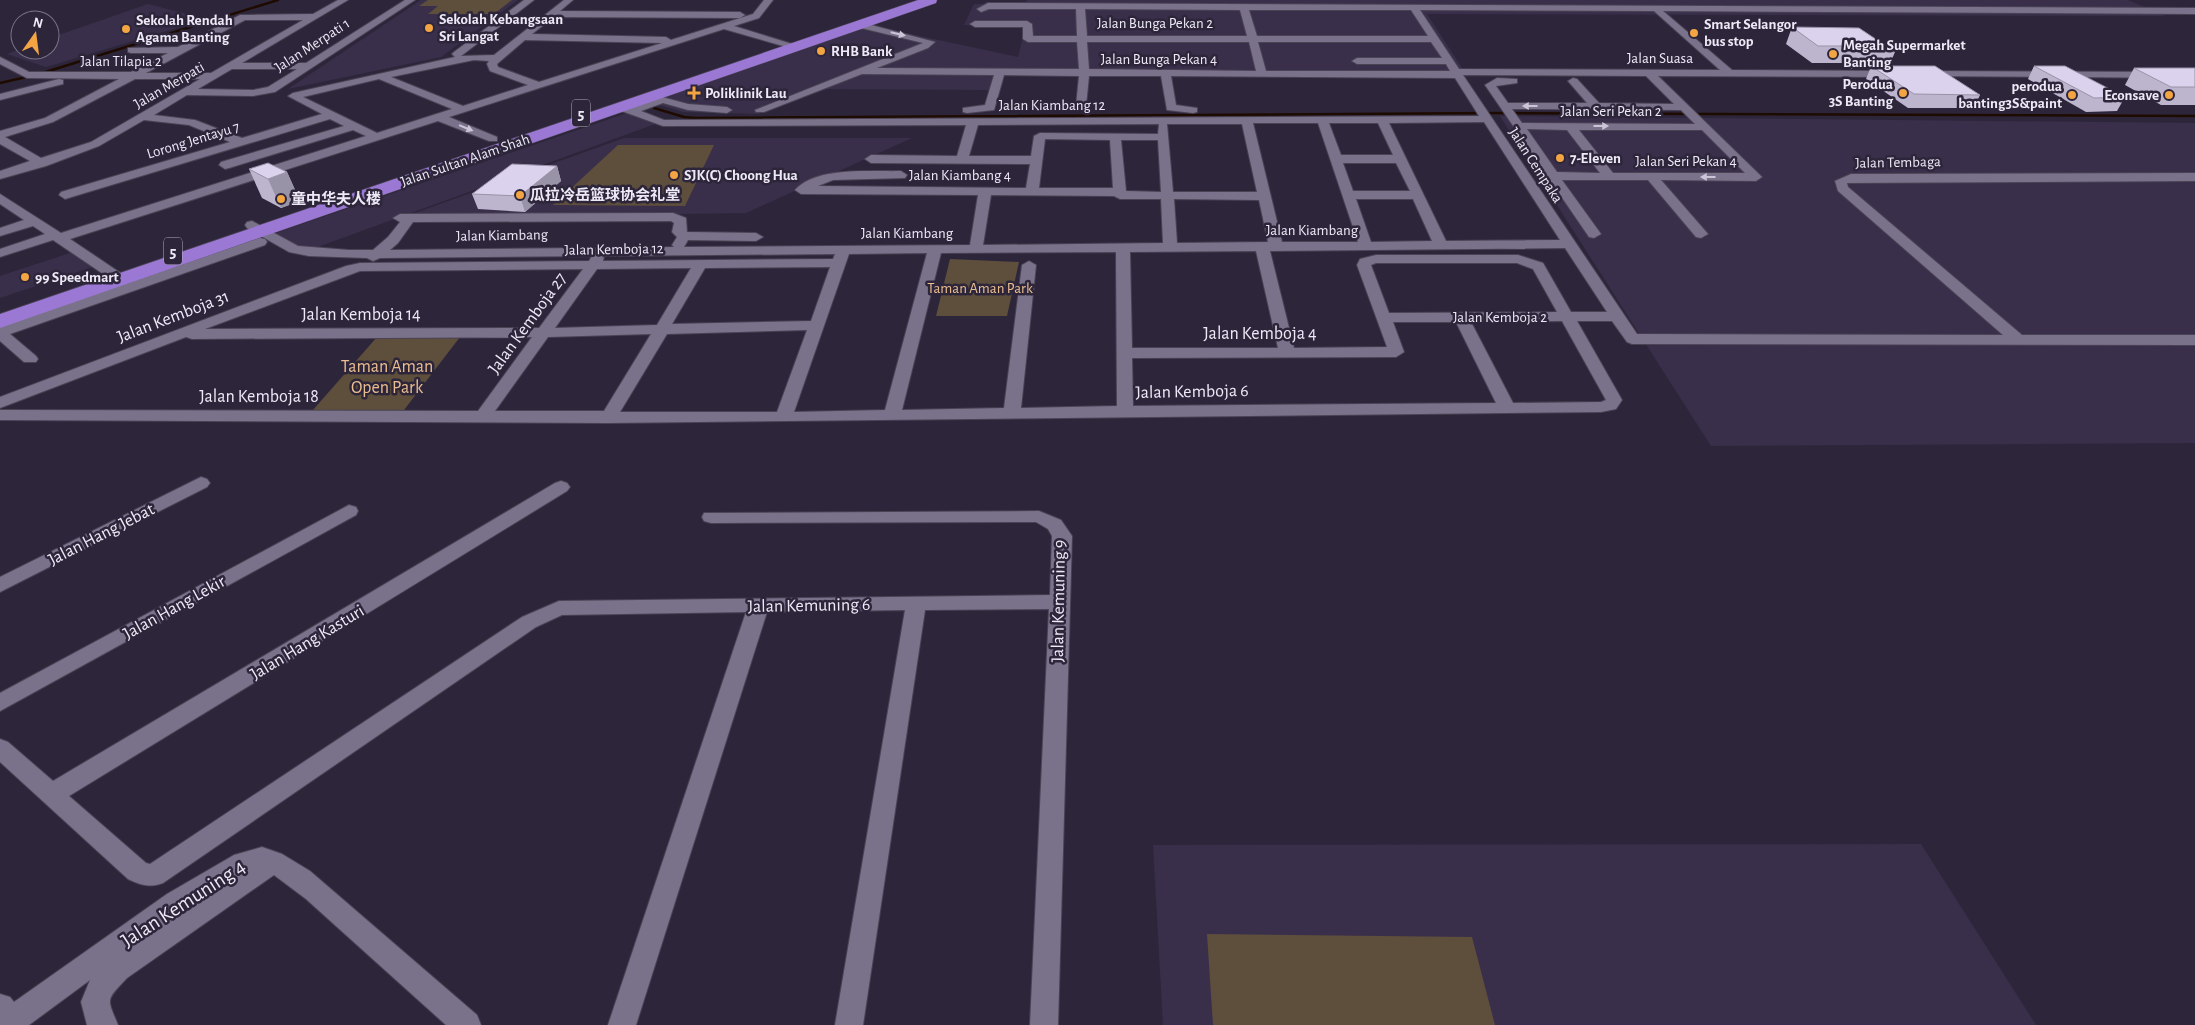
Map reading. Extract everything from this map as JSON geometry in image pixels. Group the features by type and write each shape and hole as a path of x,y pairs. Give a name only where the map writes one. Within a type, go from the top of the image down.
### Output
{"highway":[{"name":"Jalan Sultan Alam Shah","path":"409,176 626,109 920,0"},
{"name":"Jalan Sultan Alam Shah","path":"0,310 258,232 409,176 931,0"},
{"name":"Jalan Sultan Alam Shah","path":"0,321 115,276 258,232"},
{"path":"258,232 284,243"}],"street":[{"name":"Jalan Merpati","path":"0,175 42,163 94,144 144,117 344,0"},
{"name":"Jalan Merpati 1","path":"253,93 271,90 411,0"},
{"path":"457,54 530,0"},
{"path":"538,85 494,69 492,64 496,58 569,0"},
{"path":"0,252 248,177 756,16 768,0"},
{"path":"1468,0 1487,8 1736,11 2195,12"},
{"path":"2172,0 2195,12"},
{"path":"2184,0 2195,5"},
{"path":"1414,10 1477,4"},
{"path":"1080,8 981,9 988,6 1658,12 1736,11"},
{"path":"1080,8 1084,73 1081,106"},
{"path":"1244,9 1262,74"},
{"name":"Jalan Cempaka","path":"1414,10 1632,339 2018,340"},
{"path":"1658,12 1729,73"},
{"path":"551,14 756,16"},
{"path":"607,38 632,14"},
{"path":"1,140 49,120 243,17 315,17"},
{"path":"751,110 860,72 925,46 930,42 860,24"},
{"name":"Jalan Bunga Pekan 2","path":"975,24 1027,24 1026,38 1095,41 1435,41"},
{"path":"723,26 793,46"},
{"path":"522,37 678,40"},
{"path":"1347,41 1363,75"},
{"path":"130,50 179,50"},
{"path":"376,137 293,96 458,59 496,58"},
{"path":"0,60 5,66 27,75"},
{"path":"1357,61 1448,61"},
{"path":"231,66 308,66"},
{"name":"Jalan Bunga Pekan 4","path":"860,72 1456,74"},
{"path":"955,110 985,110 992,106 1000,72"},
{"name":"Jalan Suasa","path":"1456,74 1653,77 1729,73 2195,75"},
{"path":"1166,74 1170,106 1181,110 1463,108 1481,111"},
{"name":"Jalan Tilapia 2","path":"27,75 215,76"},
{"path":"0,97 83,76"},
{"path":"380,76 462,109"},
{"path":"1594,234 1510,114 1491,82 1496,80 1653,77 1704,126"},
{"path":"1573,80 1596,107"},
{"path":"187,92 253,93"},
{"path":"626,109 662,100 697,109 790,110"},
{"path":"1510,114 1596,107 1689,111"},
{"name":"Jalan Kiambang 12","path":"626,109 663,122 1382,119 1481,111"},
{"name":"Jalan Seri Pekan 2","path":"1510,114 1570,126 1704,126"},
{"name":"Lorong Jentayu 7","path":"65,195 331,115"},
{"path":"144,117 191,122 241,142"},
{"path":"439,117 493,139"},
{"path":"1322,119 1366,246"},
{"path":"1382,119 1442,245"},
{"path":"1163,120 1170,241"},
{"path":"1247,120 1265,196 1269,246 1286,352"},
{"path":"962,160 973,121"},
{"path":"225,165 355,126"},
{"path":"1570,126 1610,177"},
{"name":"Jalan Seri Pekan 4","path":"1525,176 1756,177 1704,126"},
{"path":"1032,191 1040,136 1164,137"},
{"path":"1115,136 1120,193 1167,196 1265,196"},
{"path":"1,140 42,163"},
{"path":"203,154 248,177"},
{"path":"871,159 1037,160"},
{"path":"1336,160 1401,159"},
{"path":"895,190 906,160"},
{"name":"Jalan Kiambang 4","path":"901,175 831,176 800,190 1120,193"},
{"path":"1652,177 1701,234"},
{"name":"Jalan Tembaga","path":"2018,340 1842,188 1840,184 1842,181 1852,178 2195,177"},
{"path":"977,242 985,191"},
{"path":"1348,195 1418,195"},
{"path":"0,198 115,276"},
{"path":"360,267 393,240 404,218 673,217 681,221 679,232 684,236 676,250"},
{"path":"0,232 35,221"},
{"path":"30,359 0,333 258,232"},
{"name":"Jalan Kiambang","path":"684,236 1123,247 1170,241"},
{"name":"Jalan Kiambang","path":"284,243 309,252 378,254 676,250 841,256 935,249 977,242 1170,241 1269,246 1569,244"},
{"path":"1123,247 1125,411"},
{"path":"892,415 935,249"},
{"name":"Jalan Kemboja 27","path":"482,417 603,251"},
{"path":"784,417 841,256"},
{"name":"Jalan Kemboja 12","path":"360,267 701,264 841,256"},
{"path":"1396,352 1364,265 1367,261 1376,259 1518,259 1538,266 1567,317"},
{"path":"608,418 701,264"},
{"path":"1012,413 1029,265"},
{"name":"Jalan Kemboja 31","path":"0,403 346,270 360,267"},
{"name":"Jalan Kemboja 2","path":"1384,318 1617,316"},
{"path":"1461,317 1507,408"},
{"name":"Jalan Kemboja 6","path":"608,418 1601,407 1613,402 1613,395 1567,317"},
{"name":"Jalan Kemboja 14","path":"180,334 544,332 661,330 742,325 818,325"},
{"path":"2018,340 2195,340"},
{"name":"Jalan Kemboja 4","path":"1125,353 1396,352"},
{"name":"Jalan Kemboja 18","path":"0,415 608,418"},
{"name":"Jalan Hang Jebat","path":"0,585 201,483"},
{"name":"Jalan Hang Kasturi","path":"52,794 561,487"},
{"name":"Jalan Hang Lekir","path":"0,703 349,511"},
{"name":"Jalan Kemuning 9","path":"711,517 1034,516 1052,521 1060,529 1062,536 1044,1025"},
{"name":"Jalan Kemuning 6","path":"559,608 596,606 1059,602"},
{"path":"849,1025 916,603"},
{"path":"622,1025 758,606"},
{"path":"0,748 137,871 146,875 158,874 529,622 559,608"},
{"name":"Jalan Kemuning 4","path":"8,1019 171,906 236,865 256,858 272,862 305,883 467,1025"},
{"path":"104,1025 95,1015 97,992 117,969 272,862"}],"shaded area":[{"name":"Sekolah Kebangsaan Sri Langat","path":"421,0 518,0 441,57 288,89"},
{"path":"1027,0 2128,0 2165,16 1427,14 1466,74 998,71 992,90 825,89 759,114 683,112 648,102 868,25 1018,57 1026,26 964,25 974,4 1025,4"},
{"name":"Sekolah Rendah Agama Banting","path":"148,4 207,19 46,67 25,60 60,60 60,35"},
{"path":"630,112 658,123 312,249 297,247 273,234"},
{"path":"1500,116 2195,123 2195,443 1711,446"},
{"name":"SJK(C) Choong Hua","path":"624,138 912,138 746,213 401,218"},
{"path":"73,252 95,266 0,298 0,276"},
{"path":"1921,844 2036,1025 1163,1025 1153,845"}],"green space":[{"path":"428,0 512,0 494,14 428,14 438,6 419,6"},
{"path":"618,145 714,145 685,206 553,205"},
{"name":"Taman Aman Park","path":"950,259 1019,262 1007,316 936,316"},
{"name":"Taman Aman Open Park","path":"377,337 460,337 404,410 313,410"},
{"path":"1207,934 1472,937 1495,1025 1213,1025"}],"building":[{"path":"1792,27 1859,28 1895,52 1858,52 1850,46 1818,46"},
{"path":"1871,66 1935,66 1980,95 1914,94"},
{"path":"2034,66 2065,66 2125,97 2094,98"},
{"path":"2134,68 2195,68 2195,87 2171,87"},
{"path":"268,163 287,172 268,179 249,169"},
{"path":"512,164 557,166 520,196 472,194"}],"waterway":[{"path":"39,74 278,0"},
{"path":"0,83 31,76"},
{"path":"654,108 684,117 696,118 1493,113 2195,116"}],"place":[{"name":"Sekolah Kebangsaan Sri Langat","path":"429,28"},
{"name":"Sekolah Rendah Agama Banting","path":"126,29"},
{"name":"Smart Selangor bus stop","path":"1694,33"},
{"name":"RHB Bank","path":"821,51"},
{"name":"Megah Supermarket Banting","path":"1833,54"},
{"name":"Poliklinik Lau","path":"694,93"},
{"name":"Perodua 3S Banting","path":"1903,93"},
{"name":"perodua banting3S&paint","path":"2072,95"},
{"name":"Econsave","path":"2169,95"},
{"name":"7-Eleven","path":"1560,158"},
{"name":"SJK(C) Choong Hua","path":"674,175"},
{"name":"瓜拉冷岳篮球协会礼堂","path":"520,195"},
{"name":"童中华夫人楼","path":"281,199"},
{"name":"99 Speedmart","path":"25,277"}]}
